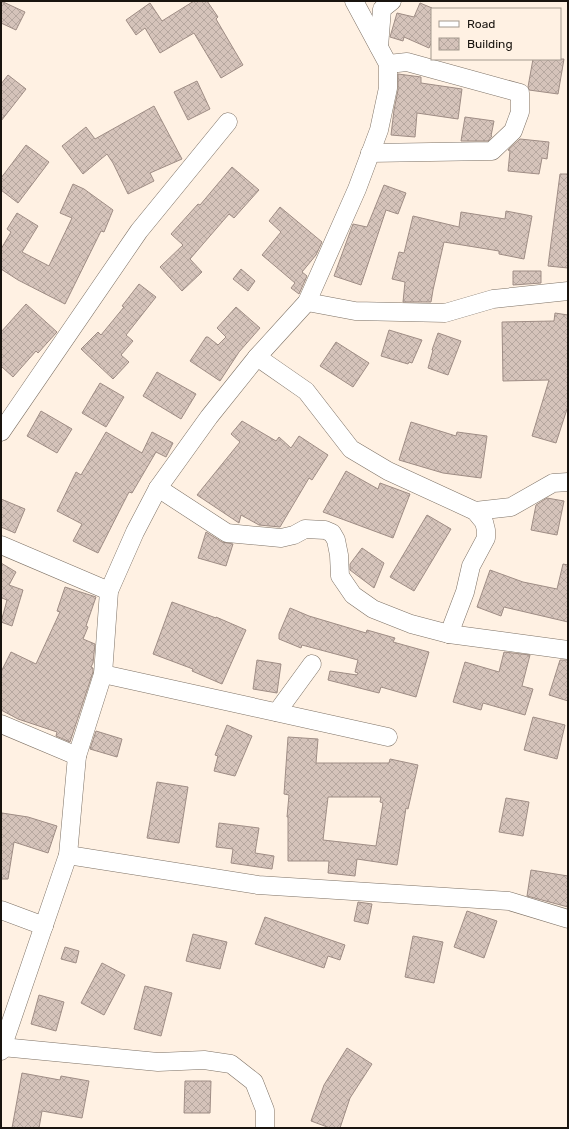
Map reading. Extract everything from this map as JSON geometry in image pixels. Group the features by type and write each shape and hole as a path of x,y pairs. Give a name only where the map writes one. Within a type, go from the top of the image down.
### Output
{"street":[{"path":"355,1 387,5 379,47"},
{"path":"265,1128 265,1110 254,1082 231,1064 204,1060 158,1062 2,1049 68,855 77,756 103,674 109,591 135,532 158,488 209,417 257,357 307,302 357,189 379,130 388,88 388,64 355,1"},
{"path":"370,152 492,151 513,132 520,112 520,93 407,62 388,64"},
{"path":"1,432 139,231 228,122"},
{"path":"307,302 355,311 445,313 493,299 568,291"},
{"path":"257,357 306,391 351,449 388,471 475,510 511,507 553,483 568,482"},
{"path":"158,488 227,532 281,538 294,535 305,529 325,530 332,533 336,540 339,555 340,576 353,595 373,610 411,624 450,634 568,650"},
{"path":"450,634 465,592 471,566 486,538 484,522 475,510"},
{"path":"1,545 109,591"},
{"path":"277,712 312,664"},
{"path":"103,674 388,737"},
{"path":"1,724 77,756"},
{"path":"68,855 258,885 509,901 568,919"},
{"path":"1,910 44,926"}],"building":[{"path":"1,1 25,12 16,30 1,23"},
{"path":"194,1 207,1 218,17 216,19 243,65 221,78 194,33 160,53 145,28 136,35 126,20 150,3 162,21"},
{"path":"420,3 432,8 431,43 429,48 404,37 403,41 390,37 397,13 414,17"},
{"path":"564,59 558,94 529,90 528,87 533,60"},
{"path":"398,74 421,77 421,83 462,89 458,119 417,113 415,137 391,135 398,90"},
{"path":"8,75 26,89 1,121 1,84"},
{"path":"197,81 210,109 188,120 174,92"},
{"path":"154,106 182,159 150,173 154,181 128,194 107,154 83,174 62,146 86,127 95,139"},
{"path":"465,117 494,121 492,136 488,141 461,141"},
{"path":"520,139 549,142 547,159 542,158 539,174 508,171 510,151 508,150"},
{"path":"26,145 49,162 18,203 1,190 1,178"},
{"path":"232,167 259,190 234,218 229,214 190,259 202,272 182,291 160,267 183,245 171,234 198,204 200,205"},
{"path":"560,174 568,174 568,268 548,266"},
{"path":"73,184 84,189 113,210 104,232 101,231 65,304 18,280 1,269 1,249 11,232 7,229 17,213 38,226 22,252 49,266 72,218 60,213"},
{"path":"384,185 406,193 398,214 386,210 361,285 334,276 353,224 367,227"},
{"path":"280,207 322,242 316,255 302,272 307,276 299,294 291,288 295,283 262,255 281,232 269,221"},
{"path":"506,211 532,216 524,259 499,254 499,251 444,242 431,302 403,302 405,282 392,279 399,252 404,253 413,216 459,227 461,212 505,219"},
{"path":"241,269 255,281 248,291 233,279"},
{"path":"513,271 541,271 541,283 513,285"},
{"path":"139,284 156,297 126,335 133,341 121,355 129,362 113,379 81,349 98,332 101,335 124,307 122,306"},
{"path":"26,304 57,332 38,353 36,351 13,377 1,366 1,332"},
{"path":"236,307 260,328 239,352 220,381 190,361 206,337 218,345 226,337 217,328"},
{"path":"555,313 568,315 568,406 556,443 532,436 549,380 503,381 502,322 554,321"},
{"path":"389,330 422,340 412,363 409,362 408,364 381,356"},
{"path":"438,333 461,341 448,375 428,368"},
{"path":"336,342 369,363 353,387 320,366"},
{"path":"157,372 196,394 181,419 143,396"},
{"path":"100,383 124,397 106,427 82,413"},
{"path":"41,411 72,429 57,453 27,436"},
{"path":"242,421 276,441 279,437 291,448 299,436 328,455 312,480 309,478 280,527 259,525 241,515 239,523 197,495 240,442 231,434"},
{"path":"411,422 456,436 457,432 487,436 481,478 443,473 399,460"},
{"path":"106,432 142,453 152,432 173,443 166,457 156,452 132,493 129,492 98,553 73,541 82,524 57,511 76,472 81,475"},
{"path":"346,471 378,489 380,483 410,494 393,538 323,512"},
{"path":"547,498 564,501 557,535 531,530 536,505"},
{"path":"1,499 25,509 15,533 1,527"},
{"path":"427,515 451,529 414,591 390,577"},
{"path":"206,532 222,542 233,544 226,566 198,558"},
{"path":"362,548 384,563 374,588 350,570 350,564"},
{"path":"1,563 16,572 9,585 23,590 12,626 1,622 7,600 2,598 1,600"},
{"path":"563,564 568,565 568,622 504,607 501,616 477,607 490,570 523,582 557,589"},
{"path":"65,587 96,597 86,626 88,627 83,639 95,644 93,663 91,667 93,668 93,672 70,742 56,736 57,732 18,719 1,710 1,672 11,652 36,664 60,612 57,611"},
{"path":"172,602 216,617 246,630 222,684 192,671 193,669 153,654"},
{"path":"290,608 309,616 366,633 367,630 395,638 393,642 429,652 416,697 381,687 379,693 328,680 330,671 357,675 358,673 355,672 358,660 302,645 301,648 279,639 279,634"},
{"path":"504,652 530,655 522,686 533,689 525,715 483,703 481,710 453,702 465,662 499,672"},
{"path":"257,660 281,664 277,693 253,689"},
{"path":"560,660 568,660 568,701 549,695"},
{"path":"533,717 565,725 557,759 524,750"},
{"path":"227,725 252,736 235,776 214,771 218,756 215,755"},
{"path":"96,731 122,739 117,757 90,749"},
{"path":"288,737 318,739 316,763 389,763 390,759 418,765 408,809 406,808 397,865 357,859 355,876 328,873 329,861 288,861 287,817 289,795 284,794","holes":["328,797 381,797 380,802 383,803 376,846 323,840"]},
{"path":"157,782 188,787 179,843 147,838"},
{"path":"506,798 529,802 523,836 499,832"},
{"path":"2,813 28,817 57,826 48,853 14,842 8,879 1,879"},
{"path":"219,823 259,828 255,853 274,856 272,869 231,863 233,849 216,847"},
{"path":"531,870 568,876 568,907 527,896"},
{"path":"358,902 372,904 368,924 354,921"},
{"path":"467,911 497,921 484,958 454,947"},
{"path":"265,917 345,945 340,960 328,956 324,968 255,944"},
{"path":"193,934 227,942 220,969 186,961"},
{"path":"413,936 443,942 434,983 405,977"},
{"path":"65,947 79,951 76,963 61,959"},
{"path":"102,963 125,975 104,1015 81,1003"},
{"path":"145,986 172,993 161,1036 134,1029"},
{"path":"39,995 64,1002 56,1031 31,1024"},
{"path":"347,1048 372,1064 350,1098 340,1128 330,1128 311,1121 324,1085"},
{"path":"22,1073 60,1080 61,1076 89,1081 82,1118 42,1111 39,1128 12,1128"},
{"path":"185,1081 211,1081 210,1113 184,1113"}]}
